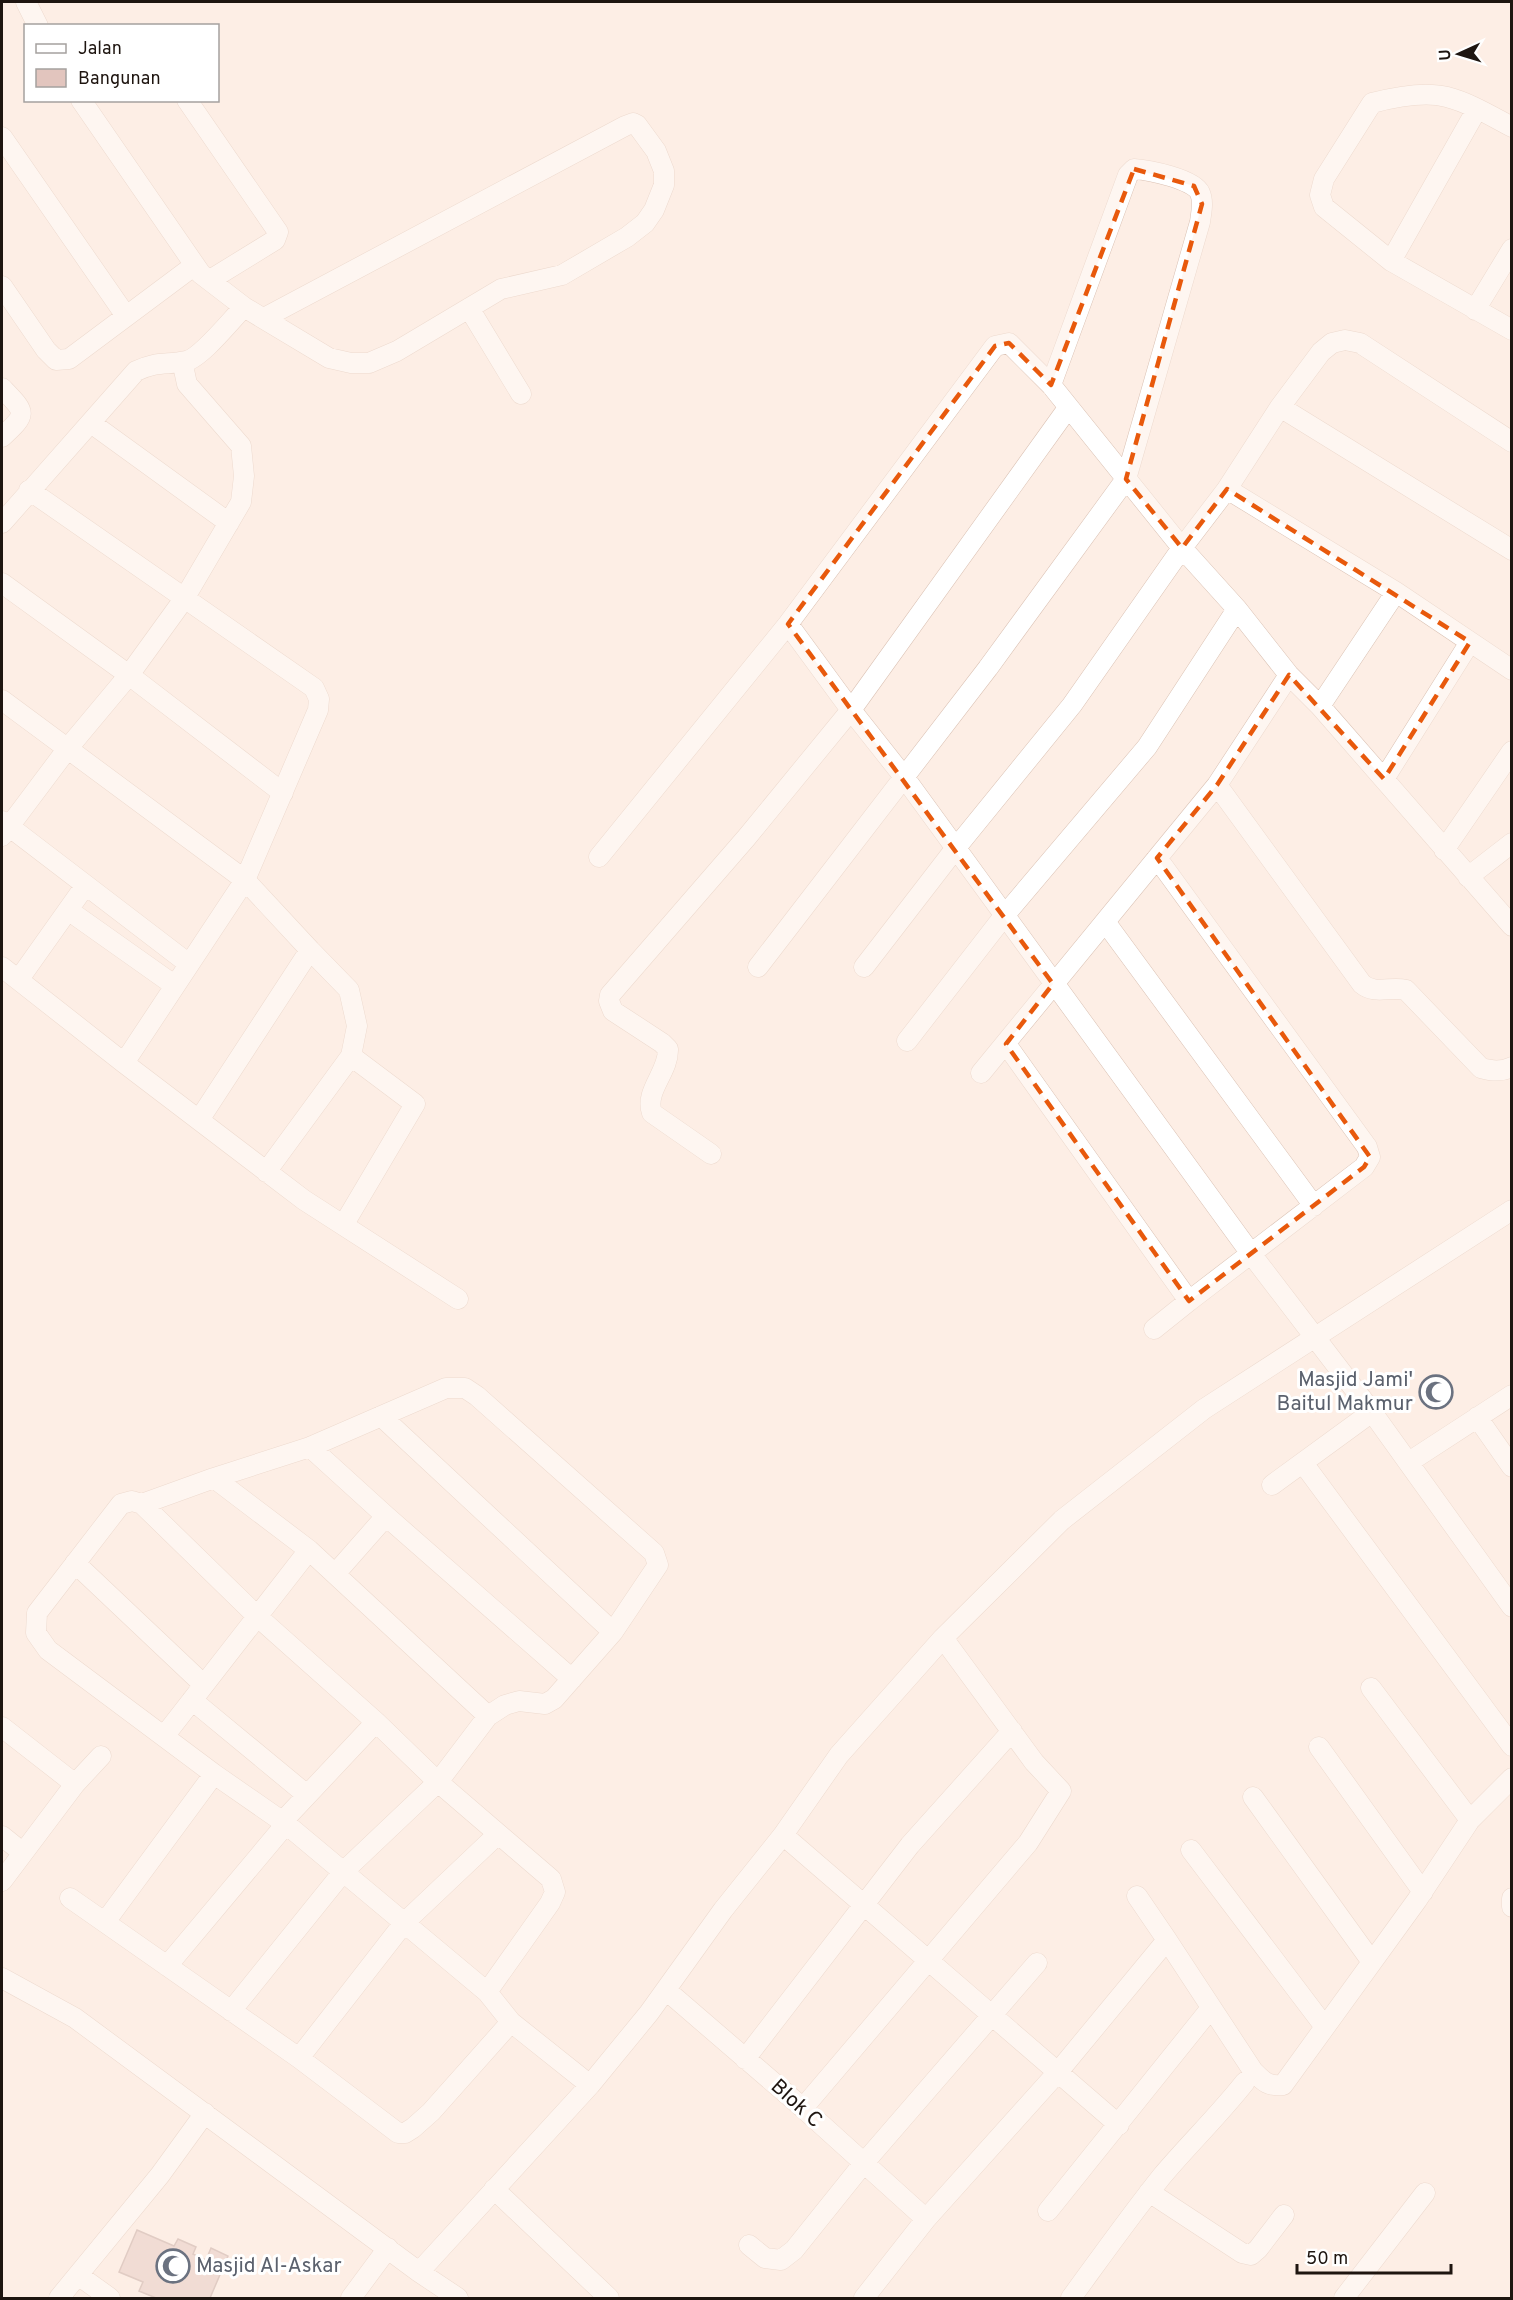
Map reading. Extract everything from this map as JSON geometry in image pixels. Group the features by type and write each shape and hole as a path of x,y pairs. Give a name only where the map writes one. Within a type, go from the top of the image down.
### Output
{"street":[{"path":"26,2 37,24"},
{"path":"1512,127 1477,109 1446,97 1414,96 1372,103 1324,179 1320,195 1324,207 1391,261 1512,330"},
{"path":"82,102 201,274 241,310 264,318 330,358 351,363 369,363 397,351 501,289 562,275 627,237 645,223 654,210 664,185 664,171 656,151 637,125 633,123 264,318"},
{"path":"188,102 278,232 275,240 210,280"},
{"path":"1391,261 1477,109"},
{"path":"2,138 126,316"},
{"path":"758,967 988,668 1126,479 1200,222 1201,196 1194,186 1163,174 1143,170 1134,169 1128,175 1051,385"},
{"path":"1475,310 1512,249"},
{"path":"2,286 46,350 56,360 69,359 195,265"},
{"path":"469,308 521,394"},
{"path":"2,523 136,371 150,364 186,361 198,355 241,310"},
{"path":"864,967 955,849 1072,705 1182,548 1227,489 1280,407 1321,352 1332,344 1345,340 1360,343 1512,442"},
{"path":"599,857 788,624 995,346 1009,343 1051,385 1182,548 1237,609 1289,675 1320,706 1512,927"},
{"path":"186,361 184,378 187,384 241,446 244,476 241,502 184,599 129,675 4,828 189,964"},
{"path":"2,388 20,407 21,415 17,423 2,437"},
{"path":"1280,407 1512,550"},
{"path":"711,1154 652,1113 649,1104 651,1095 668,1059 668,1049 613,1011 609,1001 610,995 747,837 851,710 1068,408"},
{"path":"91,423 229,523"},
{"path":"1227,489 1396,592 1512,670"},
{"path":"29,490 314,688 319,699 318,710 245,880 124,1063"},
{"path":"2,583 129,675 283,793"},
{"path":"1320,706 1396,592"},
{"path":"907,1041 1004,916 1147,747 1237,609"},
{"path":"788,624 904,777 1252,1255 1372,1412 1512,1607"},
{"path":"1384,779 1470,642"},
{"path":"981,1073 1217,785 1289,675"},
{"path":"2,700 245,880 349,990 357,1026 351,1056 266,1172"},
{"path":"1444,850 1512,751"},
{"path":"1217,785 1362,984 1369,989 1406,990 1481,1068 1493,1071 1512,1067"},
{"path":"1468,877 1512,843"},
{"path":"1154,1329 1364,1167 1370,1157 1367,1147 1157,858"},
{"path":"19,979 85,886"},
{"path":"68,910 174,985"},
{"path":"1106,923 1314,1206"},
{"path":"199,1120 310,950"},
{"path":"2,967 304,1200 458,1299"},
{"path":"1006,1044 1189,1301"},
{"path":"344,1224 415,1104 351,1056"},
{"path":"419,2272 590,2085 666,1990 723,1910 783,1835 839,1755 943,1638 1062,1520 1204,1409 1512,1209"},
{"path":"142,1504 310,1447 446,1388 465,1388 477,1396 654,1553 658,1565 613,1632 554,1700 545,1704 519,1701 505,1705 488,1716 438,1782 343,1872 231,2011"},
{"path":"1408,1462 1512,1395"},
{"path":"1272,1485 1372,1412"},
{"path":"381,1416 613,1632"},
{"path":"1477,1417 1512,1467"},
{"path":"310,1447 572,1679"},
{"path":"1304,1463 1512,1746"},
{"path":"214,1478 309,1550 488,1716"},
{"path":"487,1992 550,1904 555,1892 551,1879 438,1782 376,1722 258,1617 142,1504 132,1501 121,1504 37,1613 36,1633 48,1650 214,1774 284,1823 487,1992 511,2022 590,2085"},
{"path":"335,1574 386,1516"},
{"path":"165,1736 309,1550"},
{"path":"75,1563 198,1693 307,1795"},
{"path":"803,2108 1028,1843 1061,1791 1035,1762 943,1638"},
{"path":"1371,1688 1470,1820"},
{"path":"167,1966 307,1795 376,1722"},
{"path":"2,1727 75,1784"},
{"path":"745,2059 910,1845 1012,1731"},
{"path":"1319,1747 1423,1892"},
{"path":"2,1881 75,1784 102,1756"},
{"path":"105,1922 214,1774"},
{"path":"1137,1896 1253,2071 1264,2083 1273,2086 1282,2085 1423,1892 1470,1820 1512,1778"},
{"path":"1252,1797 1372,1962"},
{"path":"299,2058 404,1923 498,1834"},
{"path":"783,1835 1119,2124"},
{"path":"2,1836 23,1853"},
{"path":"1191,1850 1324,2027"},
{"path":"70,1898 299,2058 398,2133 405,2133 431,2112 511,2022"},
{"path":"1512,1898 1512,1907"},
{"path":"864,2298 926,2219 1058,2072 1167,1940"},
{"path":"749,2245 765,2258 782,2260 794,2250 863,2164 1037,1963"},
{"path":"2,1978 75,2018 419,2272 458,2298"},
{"name":"Blok C","path":"666,1990 803,2108 926,2219"},
{"path":"1048,2211 1211,2008"},
{"path":"1072,2298 1149,2192 1245,2082"},
{"path":"59,2298 160,2175 205,2113"},
{"path":"494,2189 609,2298"},
{"path":"1149,2192 1242,2253 1251,2255 1284,2215"},
{"path":"1344,2298 1425,2193"},
{"path":"351,2298 388,2248"},
{"path":"78,2275 110,2298"}],"highlighted area":[{"path":"1134,169 1194,186 1202,204 1126,479 1182,548 1227,489 1470,642 1384,779 1289,675 1217,785 1157,858 1370,1157 1364,1167 1189,1301 1006,1044 1053,984 788,624 995,346 1009,343 1051,385"}],"building":[{"name":"Masjid Al-Askar","path":"137,2230 174,2246 178,2239 196,2247 193,2254 206,2260 211,2248 228,2256 210,2298 156,2298 139,2291 143,2282 119,2272"}],"place":[{"name":"Masjid Jami' Baitul Makmur","path":"1436,1392"},
{"name":"Masjid Al-Askar","path":"173,2266"}]}
